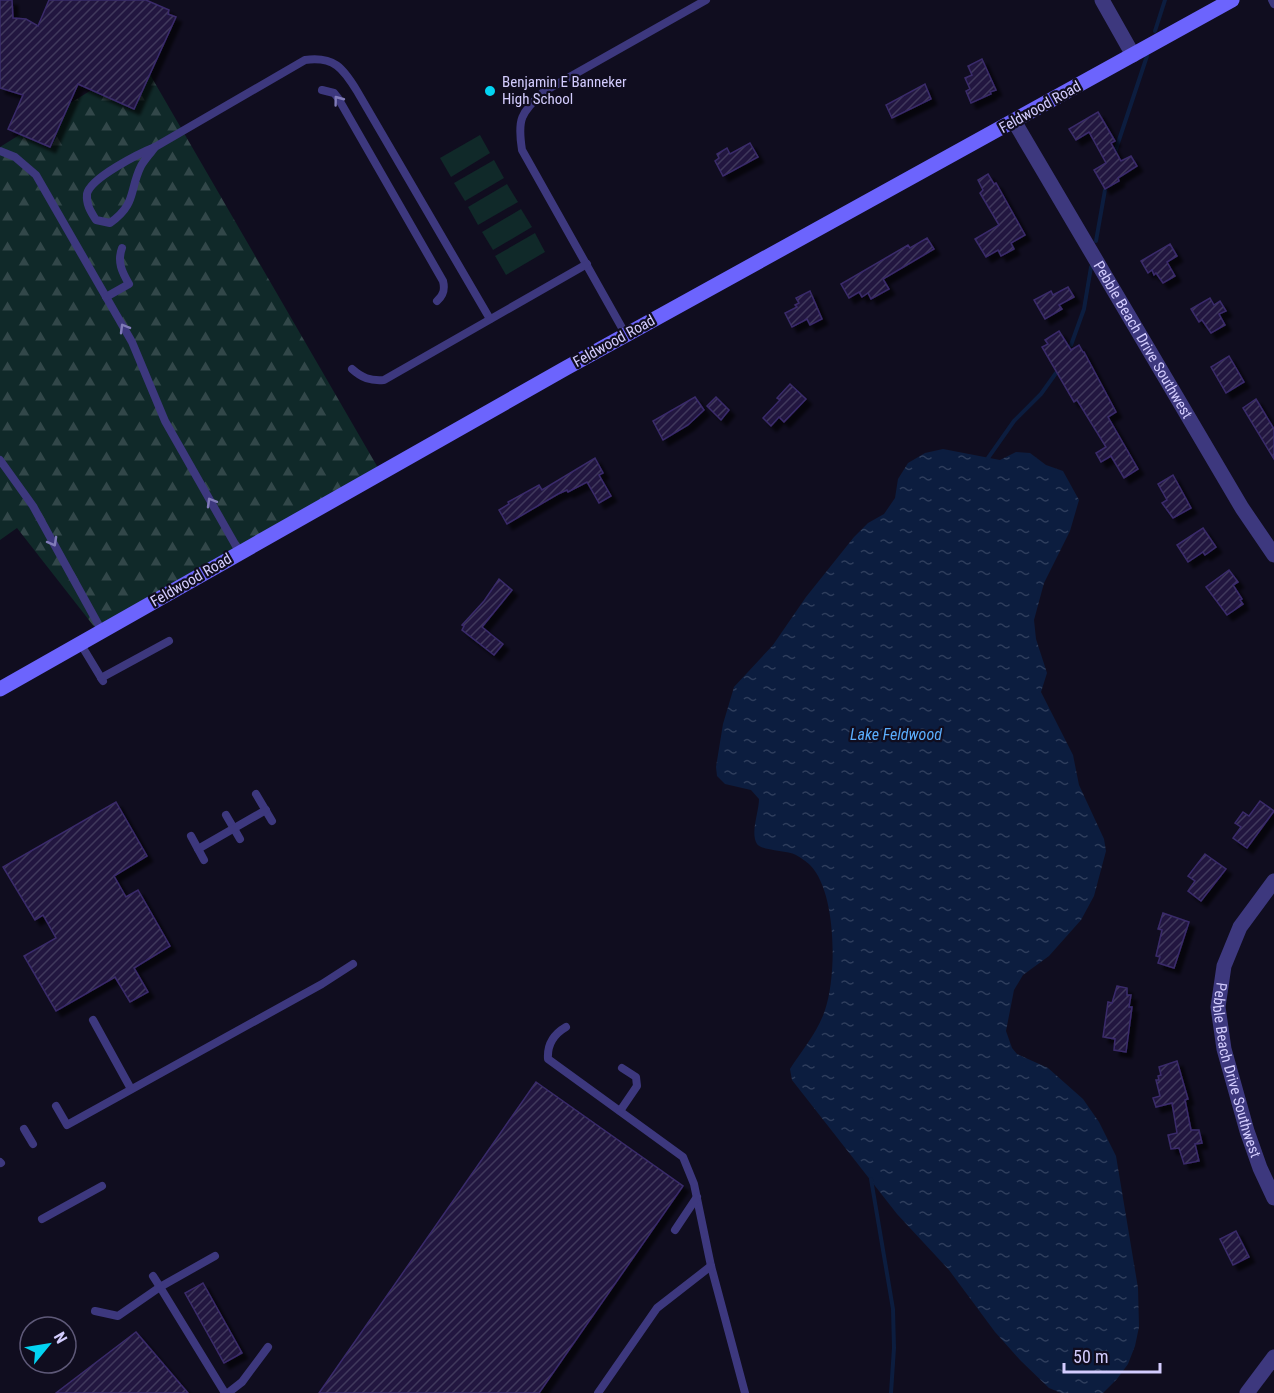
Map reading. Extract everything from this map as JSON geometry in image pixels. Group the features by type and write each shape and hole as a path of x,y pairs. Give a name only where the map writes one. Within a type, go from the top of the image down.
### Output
{"street":[{"path":"1102,0 1133,55"},
{"name":"Feldwood Road","path":"0,689 626,335 1232,0"},
{"name":"Pebble Beach Drive Southwest","path":"1014,121 1242,508 1274,555"},
{"name":"Pebble Beach Drive Southwest","path":"1274,881 1240,927 1224,966 1218,1007 1224,1049 1247,1131 1274,1198"},
{"path":"1247,1393 1274,1357"}],"lane":[{"path":"626,335 522,150 519,129 524,111 543,92 706,0"},
{"path":"155,147 141,168 132,197 122,215 110,223 96,220 88,206 87,192 97,179 305,60 318,58 338,65 357,91 490,319"},
{"path":"322,90 334,93 349,116 443,281 442,296 437,301"},
{"path":"0,151 15,157 36,175 132,342 165,421 240,553"},
{"path":"0,157 15,157"},
{"path":"106,297 129,284 122,271 119,258 122,248"},
{"path":"352,369 362,378 373,381 384,380 586,264"},
{"path":"0,460 33,506 102,631"},
{"path":"80,643 102,680 170,641"},
{"path":"256,794 272,821"},
{"path":"198,849 266,810"},
{"path":"226,815 240,839"},
{"path":"191,836 204,860"},
{"path":"56,1106 67,1125 322,984 353,964"},
{"path":"93,1020 131,1089"},
{"path":"566,1027 558,1031 547,1048 548,1059 683,1157 694,1184 711,1266 744,1393"},
{"path":"620,1111 637,1086 636,1077 622,1068"},
{"path":"24,1129 33,1144"},
{"path":"42,1220 102,1186"},
{"path":"675,1230 697,1197"},
{"path":"95,1311 118,1316 160,1287 215,1256"},
{"path":"598,1393 657,1308 711,1266"},
{"path":"153,1276 226,1393 242,1382 268,1347"}],"green space":[{"path":"141,59 381,473 96,629 17,528 0,540 0,147"},
{"path":"480,135 490,153 451,177 440,158"},
{"path":"494,160 504,178 465,201 454,183"},
{"path":"507,184 518,202 478,225 468,207"},
{"path":"521,209 532,227 493,250 482,232"},
{"path":"535,233 545,252 506,275 495,256"}],"water":[{"name":"Lake Feldwood","path":"943,449 1000,460 1016,452 1030,453 1046,465 1063,471 1079,500 1070,531 1044,583 1034,620 1036,639 1047,673 1041,692 1073,755 1079,785 1104,839 1106,851 1094,896 1081,920 1049,956 1023,975 1014,990 1006,1031 1012,1048 1017,1054 1048,1068 1083,1099 1099,1122 1116,1156 1138,1288 1139,1327 1128,1364 1103,1393 1061,1393 1049,1388 1021,1361 995,1332 949,1270 897,1214 792,1080 790,1069 818,1026 829,995 833,956 830,914 819,878 810,865 792,853 764,848 757,844 754,834 759,799 751,790 725,784 717,776 716,767 723,724 734,687 773,645 806,597 854,537 868,523 884,514 895,498 898,479 908,463 925,453"}],"building":[{"path":"0,0 12,0 13,18 26,19 38,26 49,0 146,0 169,10 168,14 176,17 134,109 78,84 50,147 8,129 23,95 0,88"},
{"path":"982,59 996,90 971,103 966,91 970,89 965,78 972,75 968,66"},
{"path":"925,84 931,99 892,118 886,105"},
{"path":"1098,112 1115,141 1111,143 1121,161 1131,156 1137,166 1105,189 1094,170 1106,163 1089,132 1076,140 1069,129"},
{"path":"750,143 758,157 723,176 715,161 719,158 717,154 727,148 730,154"},
{"path":"988,174 994,184 996,183 1025,235 1011,243 1014,249 1001,256 998,250 986,257 975,239 999,225 980,193 983,190 978,180"},
{"path":"927,238 934,249 883,279 889,289 871,299 868,293 862,297 859,292 849,298 841,284 908,245 910,248"},
{"path":"1170,244 1177,256 1167,262 1175,276 1163,283 1152,270 1148,273 1141,261"},
{"path":"1068,287 1074,297 1059,305 1062,309 1045,319 1034,300 1051,291 1053,295"},
{"path":"810,291 822,319 810,325 807,319 792,327 785,313 797,307 795,305 799,303 796,298"},
{"path":"1210,298 1214,305 1220,301 1226,311 1219,314 1225,325 1211,333 1202,320 1199,322 1191,309"},
{"path":"1059,331 1071,350 1079,345 1084,352 1116,412 1108,417 1138,469 1124,478 1111,456 1101,462 1096,453 1106,447 1077,400 1074,402 1042,347 1048,344 1045,340"},
{"path":"1229,356 1244,382 1226,393 1211,367"},
{"path":"790,384 806,399 784,422 779,417 771,426 763,418 780,400 777,398"},
{"path":"695,397 704,410 688,425 663,440 653,421"},
{"path":"716,397 729,410 721,420 707,406"},
{"path":"1256,399 1274,429 1274,459 1243,408"},
{"path":"595,458 603,473 599,475 611,496 599,503 587,482 568,492 567,490 558,494 507,524 499,510 509,504 508,502 539,485 542,490"},
{"path":"1173,475 1191,508 1173,518 1162,503 1167,500 1158,484"},
{"path":"1203,528 1216,547 1205,555 1203,552 1188,562 1177,545"},
{"path":"1229,570 1238,582 1233,585 1243,604 1227,615 1206,587"},
{"path":"499,579 512,590 482,627 503,644 494,655 462,630 464,626 462,625 484,601"},
{"path":"1260,801 1274,811 1247,848 1233,838 1241,827 1235,823 1243,812 1249,816"},
{"path":"116,802 147,856 114,876 126,897 138,890 170,946 134,968 148,992 130,1002 115,977 56,1011 24,956 56,938 43,915 35,920 3,867"},
{"path":"1205,854 1226,869 1201,901 1188,891 1195,881 1188,876"},
{"path":"1163,913 1189,922 1174,968 1158,963 1160,957 1156,956 1162,930 1158,929"},
{"path":"1117,986 1127,988 1127,995 1131,995 1129,1007 1132,1007 1126,1052 1114,1050 1115,1039 1103,1037 1108,1002 1112,1003"},
{"path":"1177,1061 1188,1099 1185,1100 1191,1130 1199,1130 1202,1143 1195,1144 1199,1161 1184,1164 1179,1148 1171,1149 1168,1135 1177,1133 1172,1103 1156,1107 1153,1098 1160,1096 1156,1080 1159,1080 1158,1076 1161,1075 1159,1067"},
{"path":"536,1082 683,1186 539,1393 319,1393"},
{"path":"1236,1231 1249,1257 1233,1265 1220,1239"},
{"path":"203,1283 242,1353 224,1363 185,1293"},
{"path":"136,1332 188,1393 56,1393"}],"waterway":[{"path":"1155,31 1165,0"},
{"path":"1114,155 1147,56"},
{"path":"1096,241 1105,190"},
{"path":"1071,345 1084,309 1091,267"},
{"path":"988,458 1014,421 1041,394 1056,373"},
{"path":"871,1179 893,1309 894,1348 891,1393"}],"place":[{"name":"Benjamin E Banneker High School","path":"490,91"}]}
